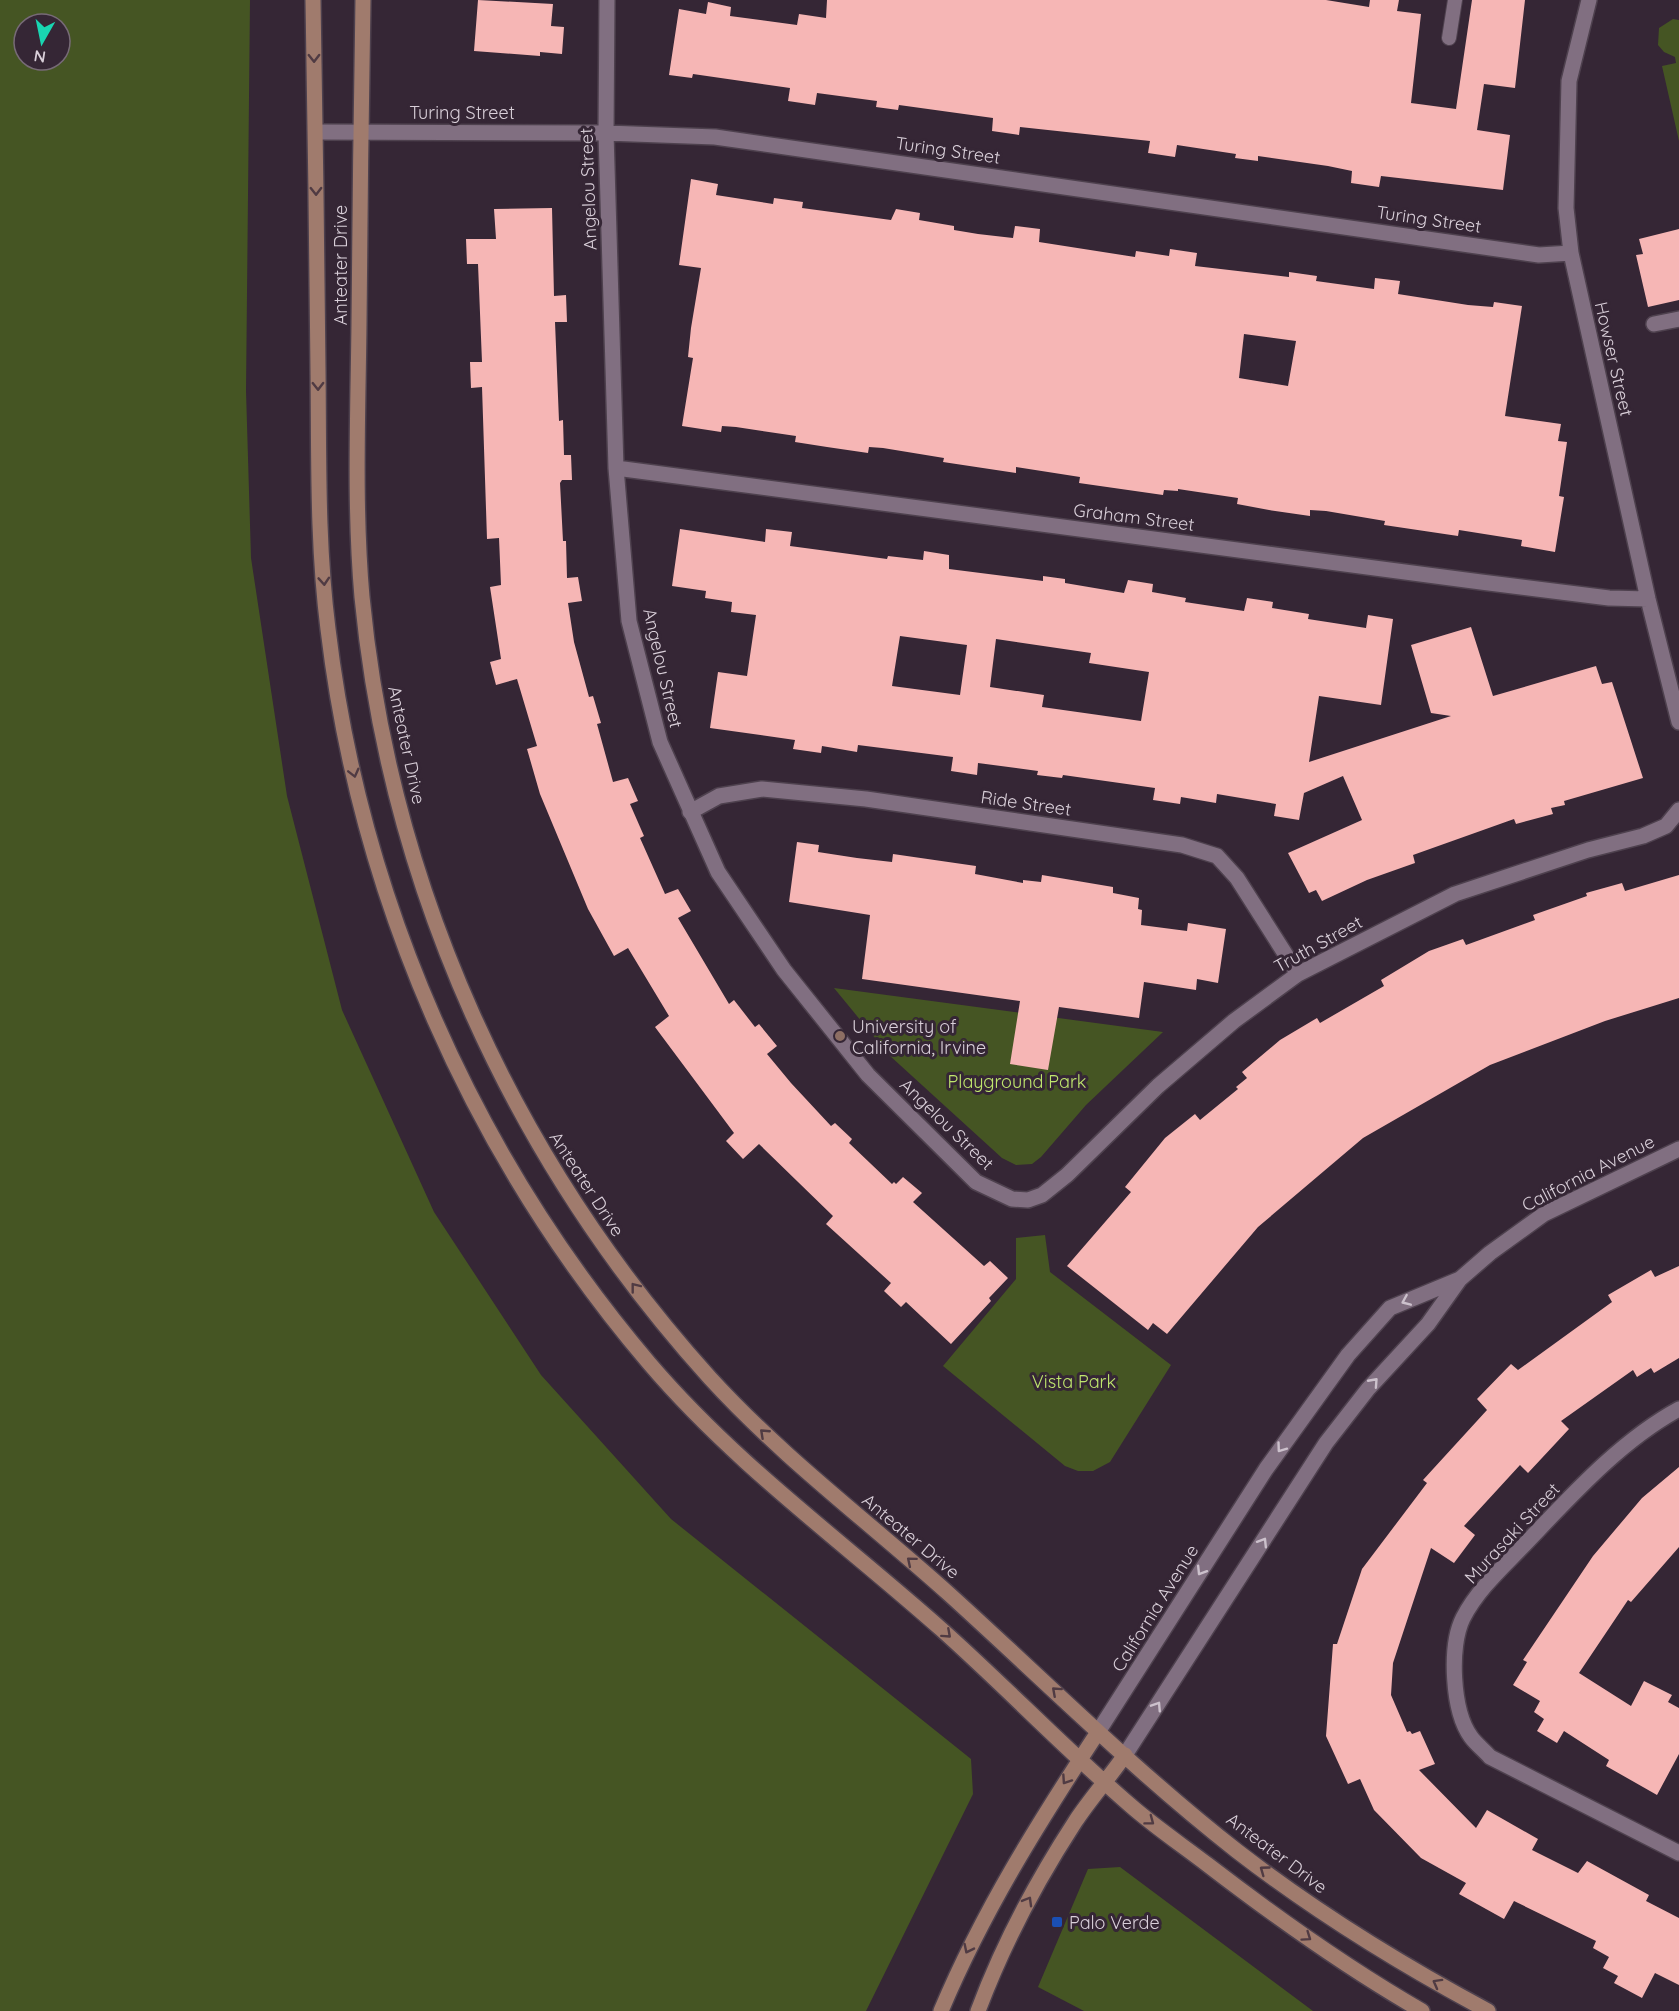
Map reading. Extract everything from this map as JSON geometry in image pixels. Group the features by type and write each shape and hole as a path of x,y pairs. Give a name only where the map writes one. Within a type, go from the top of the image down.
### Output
{"main road":[{"name":"Anteater Drive","path":"313,0 320,513 327,627 345,738 379,876 434,1022 466,1089 531,1204 603,1307 702,1422 760,1477 940,1628 1134,1809 1259,1904 1350,1967 1422,2011"},
{"name":"Anteater Drive","path":"363,0 357,488 363,601 373,680 390,770 416,870 450,966 485,1045 564,1189 636,1289 710,1378 760,1430 929,1576 1098,1732 1238,1852 1353,1934 1488,2011"},
{"name":"California Avenue","path":"941,2011 960,1966 994,1898 1016,1859 1098,1732"},
{"name":"California Avenue","path":"978,2011 998,1958 1026,1904 1075,1822 1106,1784 1125,1755"}],"street":[{"name":"Angelou Street","path":"607,0 606,133 616,468 629,621 660,742 718,872 784,969 868,1075 938,1147 976,1182 993,1192"},
{"name":"Howser Street","path":"1589,0 1569,81 1566,208 1571,253 1648,599 1679,722"},
{"name":"Turing Street","path":"316,132 606,133 715,136 1539,255 1571,253"},
{"path":"1654,324 1679,319"},
{"name":"Graham Street","path":"616,468 1492,584 1609,598 1648,599"},
{"name":"Ride Street","path":"690,812 719,796 762,789 866,799 1182,845 1217,856 1237,878 1298,974"},
{"name":"Truth Street","path":"993,1192 1012,1199 1028,1200 1042,1195 1167,1078 1234,1021 1298,974 1455,894 1577,854 1643,836 1666,826 1679,810"},
{"name":"California Avenue","path":"1125,1755 1326,1443 1368,1389 1428,1324 1460,1279 1490,1253 1544,1214 1679,1149"},
{"name":"California Avenue","path":"1098,1732 1266,1469 1348,1355 1390,1308 1460,1279"},
{"name":"Murasaki Street","path":"1679,1409 1663,1418 1613,1457 1484,1587 1462,1619 1454,1654 1460,1716 1471,1737 1490,1756 1679,1853"}],"lane":[{"path":"1449,38 1455,0"}],"green space":[{"path":"0,0 250,0 246,391 251,558 287,796 342,1010 434,1212 541,1375 671,1519 971,1759 973,1794 866,2011 0,2011"},
{"path":"1673,19 1679,20 1679,141 1662,66 1676,63 1675,57 1664,52 1658,45 1659,28"},
{"name":"Playground Park","path":"834,988 1163,1032 1086,1105 1041,1157 1032,1164 1016,1165 1002,1158 889,1055"},
{"name":"Vista Park","path":"1045,1235 1050,1272 1171,1365 1110,1462 1093,1471 1078,1471 1065,1466 943,1366 1016,1279 1016,1238"},
{"path":"1120,1867 1313,2011 1084,2011 1038,1987 1088,1869"}],"building":[{"path":"478,0 553,4 551,26 564,27 562,54 540,52 540,56 474,51"},
{"path":"827,0 1326,0 1369,7 1370,0 1399,0 1397,11 1421,14 1411,103 1456,109 1472,0 1525,0 1515,88 1484,84 1477,130 1510,135 1503,190 1381,176 1379,187 1351,183 1352,171 1328,166 1258,156 1258,161 1235,158 1236,154 1177,145 1175,157 1148,153 1150,141 1020,127 1019,135 992,131 993,118 899,105 898,110 876,107 877,101 817,93 815,105 788,101 790,88 693,74 692,78 669,75 679,9 706,14 708,2 731,7 730,16 797,25 799,14 826,18"},
{"path":"691,179 718,184 716,195 773,204 774,198 803,202 802,208 891,220 896,209 920,213 919,220 954,226 954,230 978,234 1013,238 1015,226 1040,229 1039,242 1135,257 1136,251 1169,256 1170,249 1197,253 1195,266 1289,277 1289,272 1317,276 1316,281 1374,289 1375,278 1400,281 1398,294 1468,305 1493,307 1494,302 1522,306 1505,416 1561,424 1558,441 1567,442 1559,496 1564,497 1555,552 1521,546 1522,540 1459,530 1458,536 1384,525 1385,521 1326,511 1310,510 1310,516 1269,510 1237,504 1238,498 1178,489 1178,491 1164,490 1163,495 1079,483 1080,477 1016,467 1016,473 943,462 944,458 883,448 869,447 868,453 795,442 796,436 736,427 722,426 721,432 682,426 693,358 688,357 701,268 679,265","holes":["1244,334 1296,341 1288,386 1239,378"]},
{"path":"552,208 554,296 566,295 567,322 555,322 559,421 563,420 564,455 571,455 572,480 562,480 560,483 563,541 566,541 567,578 578,577 582,601 568,603 574,642 589,697 593,696 601,723 597,724 613,782 628,778 638,801 630,804 644,836 640,838 665,894 678,889 691,911 678,918 729,1004 734,1000 755,1027 759,1024 777,1046 767,1054 831,1126 835,1123 852,1139 849,1143 892,1184 894,1182 896,1184 903,1177 922,1193 913,1202 984,1266 990,1261 1008,1278 989,1298 991,1301 951,1344 906,1302 901,1307 884,1291 891,1283 826,1224 833,1216 759,1144 743,1159 726,1141 734,1133 655,1027 669,1016 628,948 614,956 588,909 540,794 527,749 537,746 517,679 496,685 490,662 501,659 490,587 501,585 499,538 487,539 482,387 471,388 470,362 482,362 478,264 467,264 466,239 496,239 494,209"},
{"path":"1679,229 1679,300 1648,307 1636,255 1643,254 1639,239"},
{"path":"680,529 765,542 766,529 792,532 790,546 887,559 888,556 923,560 924,551 949,555 949,569 1043,581 1043,576 1065,579 1065,583 1124,593 1128,580 1153,584 1152,592 1186,598 1185,602 1244,611 1247,598 1273,602 1272,608 1309,614 1308,619 1366,628 1368,615 1393,619 1381,705 1319,696 1309,762 1451,716 1431,713 1411,645 1471,627 1493,696 1596,666 1602,684 1612,682 1643,778 1564,801 1565,805 1551,808 1553,814 1516,824 1514,819 1413,855 1415,863 1367,880 1322,901 1316,890 1309,893 1288,853 1362,820 1343,776 1304,793 1299,820 1274,816 1276,804 1217,794 1216,803 1181,797 1180,804 1153,800 1155,788 1063,775 1062,778 1037,775 1038,771 978,763 977,775 951,771 953,757 858,745 857,752 822,746 821,753 793,749 795,740 710,728 718,672 747,676 756,615 731,612 732,602 705,598 706,591 672,586","holes":["900,636 967,645 960,695 892,686","996,639 1091,653 1089,663 1149,672 1141,721 1042,707 1044,695 990,687"]},
{"path":"797,842 819,845 818,852 857,858 892,862 893,854 976,866 975,874 1023,883 1023,880 1041,882 1042,875 1113,887 1113,893 1139,898 1138,909 1142,910 1141,925 1187,931 1188,923 1226,929 1218,983 1197,979 1196,990 1144,982 1139,1018 1059,1007 1048,1070 1010,1064 1020,1001 862,979 870,915 789,902"},
{"path":"1679,875 1679,998 1605,1021 1490,1065 1363,1138 1258,1227 1167,1334 1153,1323 1148,1330 1067,1266 1131,1192 1125,1187 1165,1138 1195,1114 1200,1120 1238,1089 1236,1087 1247,1078 1242,1072 1280,1040 1317,1018 1320,1023 1384,986 1381,980 1429,951 1463,939 1466,945 1535,920 1533,915 1587,896 1586,893 1622,883 1625,891"},
{"path":"1679,1266 1679,1358 1654,1373 1651,1368 1637,1377 1633,1370 1561,1421 1569,1429 1528,1473 1520,1465 1464,1526 1475,1535 1454,1563 1431,1548 1393,1663 1391,1695 1407,1732 1410,1731 1412,1734 1420,1731 1435,1764 1419,1770 1476,1828 1487,1810 1538,1839 1532,1850 1578,1873 1587,1861 1649,1895 1646,1901 1679,1918 1679,1985 1655,1973 1642,1998 1614,1983 1618,1976 1603,1968 1609,1957 1593,1948 1596,1941 1514,1901 1504,1919 1459,1894 1466,1883 1421,1858 1374,1810 1360,1779 1348,1784 1326,1736 1333,1644 1337,1644 1362,1569 1427,1483 1423,1480 1487,1410 1477,1399 1511,1364 1518,1370 1612,1302 1608,1295 1651,1270 1655,1277"},
{"path":"1679,1467 1679,1547 1631,1602 1628,1600 1579,1673 1631,1706 1644,1681 1672,1695 1668,1702 1679,1708 1679,1754 1657,1795 1606,1766 1609,1760 1564,1731 1557,1743 1537,1731 1544,1719 1534,1712 1540,1701 1513,1685 1527,1662 1523,1660 1593,1556 1642,1498"}],"place":[{"name":"University of California, Irvine","path":"840,1036"},
{"name":"Palo Verde","path":"1057,1922"}]}
